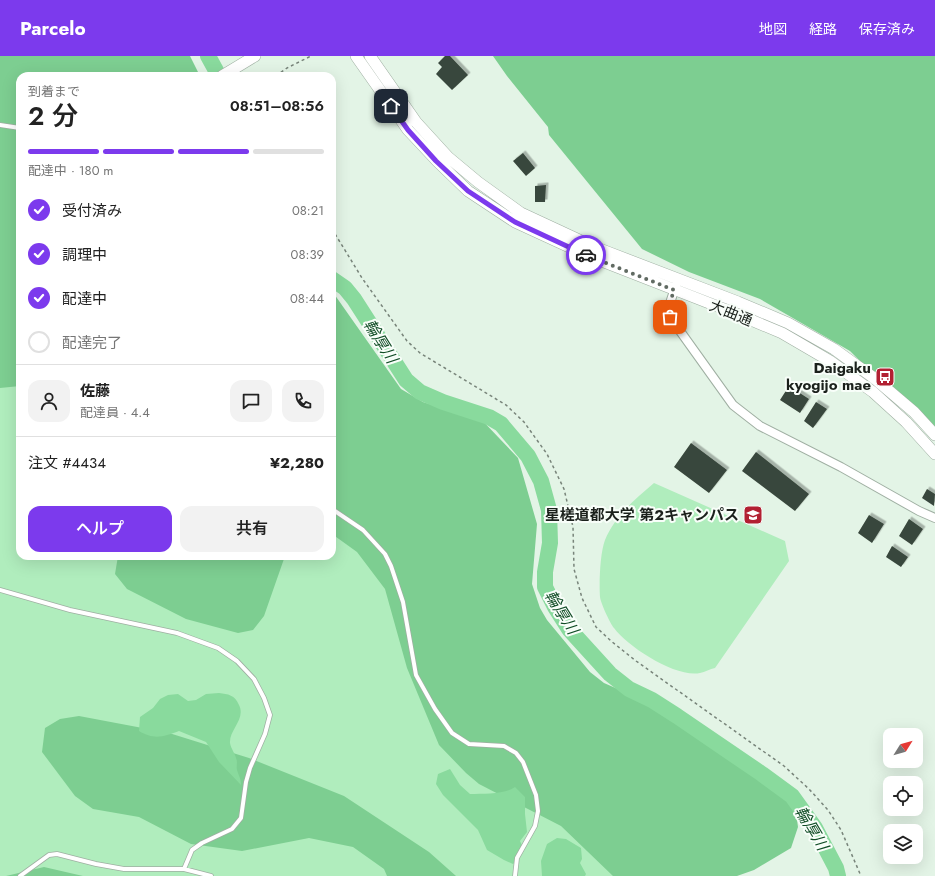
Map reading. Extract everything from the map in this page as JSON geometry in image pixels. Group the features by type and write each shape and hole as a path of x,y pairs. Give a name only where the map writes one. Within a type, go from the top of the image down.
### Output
{"main road":[{"path":"229,72 255,56"},
{"name":"大曲通","path":"356,56 408,130 436,161 468,191 515,222 591,257 782,333 830,361 873,392 906,422 935,454"},
{"name":"大曲通","path":"370,56 416,122 448,158 521,213 592,246 788,323 834,349 874,378 909,407 935,436"}],"street":[{"path":"677,279 670,303 670,317 733,405 760,426 841,467 919,511 935,518"}],"lane":[{"path":"0,125 16,127"},
{"path":"336,513 363,530 385,554 391,566 403,602 416,674 435,709 452,732 469,744 504,746 516,753 523,762 536,795 538,811 535,826 516,858 515,876"},
{"path":"0,590 70,610 177,633 218,648 237,661 254,679 264,698 270,715 265,734 250,768 246,782 241,818 232,829 202,843 192,850 184,869"},
{"path":"20,876 49,855 57,854 96,864 124,869 184,869 211,876"}],"path":[{"path":"282,72 311,56"},
{"path":"336,236 362,278 407,341 420,353 506,405 524,422 547,454 564,489 573,527 574,568 582,598 596,627 610,642 784,766 809,789 828,810 840,830 861,876"}],"shaded area":[{"path":"0,56 16,72 16,560 336,560 336,391 623,876 0,876"},
{"path":"0,56 190,56 198,72 16,72 16,386 0,388"},
{"path":"493,56 935,56 935,436 850,351 760,299 689,272 642,249 549,135 548,127"},
{"path":"336,297 401,389 423,402 451,411 479,417 518,458 537,524 532,584 540,608 547,620 590,672 604,683 666,710 708,742 781,787 795,805 798,827 791,848 754,870 737,876 613,876 561,826 479,784 439,745 407,668 385,589 357,552 336,537"},
{"path":"654,483 785,541 789,561 715,668 702,673 678,671 653,660 630,644 621,636 610,622 600,597 600,568 602,552 609,531 614,523 633,502"},
{"path":"117,560 284,560 264,616 253,630 238,633 186,619 127,589 115,574"},
{"path":"219,693 233,697 241,710 239,720 230,738 230,743 237,760 237,770 241,785 219,762 206,742 179,731 168,735 154,737 139,731 140,717 153,708 160,699 168,695 178,694 188,701 196,700 206,694"},
{"path":"79,716 169,733 249,758 344,796 429,852 456,876 387,876 384,869 353,847 309,838 242,851 191,844 139,817 93,809 75,796 42,752 45,728 60,719"},
{"path":"450,769 460,785 470,794 499,792 510,790 515,787 525,797 527,832 520,841 524,850 513,864 487,850 478,830 443,795 436,784 438,774"},
{"path":"557,838 566,839 581,848 582,859 580,863 586,874 585,876 542,876 541,861 547,844"},
{"path":"44,867 83,876 6,876"}],"building":[{"path":"445,56 450,56 468,75 452,90 436,74 442,67 438,63"},
{"path":"523,153 535,168 526,176 513,161"},
{"path":"546,185 545,202 535,202 535,186"},
{"path":"789,386 809,399 800,413 780,400"},
{"path":"816,402 827,409 813,428 804,421"},
{"path":"691,443 727,470 709,493 674,467"},
{"path":"756,452 809,494 795,511 742,471"},
{"path":"927,489 935,494 934,506 922,498"},
{"path":"869,515 884,524 872,543 858,533"},
{"path":"909,519 923,529 912,545 899,536"},
{"path":"892,546 908,557 901,567 886,557"}],"waterway":[{"name":"輪厚川","path":"208,56 217,72"},
{"name":"輪厚川","path":"336,282 345,288 354,299 406,380 420,392 443,402 489,417 501,424 528,456 541,481 549,510 550,543 545,572 545,587 555,607 569,629 610,674 629,689 652,700 677,716 792,796 815,828 836,868 838,876"}],"way so far":[{"path":"586,255 674,290 670,303 670,317"}],"place":[{"name":"Daigaku kyogijo mae","path":"885,377"},
{"name":"星槎道都大学 第2キャンパス","path":"753,515"}],"route":[{"path":"391,106 408,130 436,161 468,191 515,222 586,255"}]}
